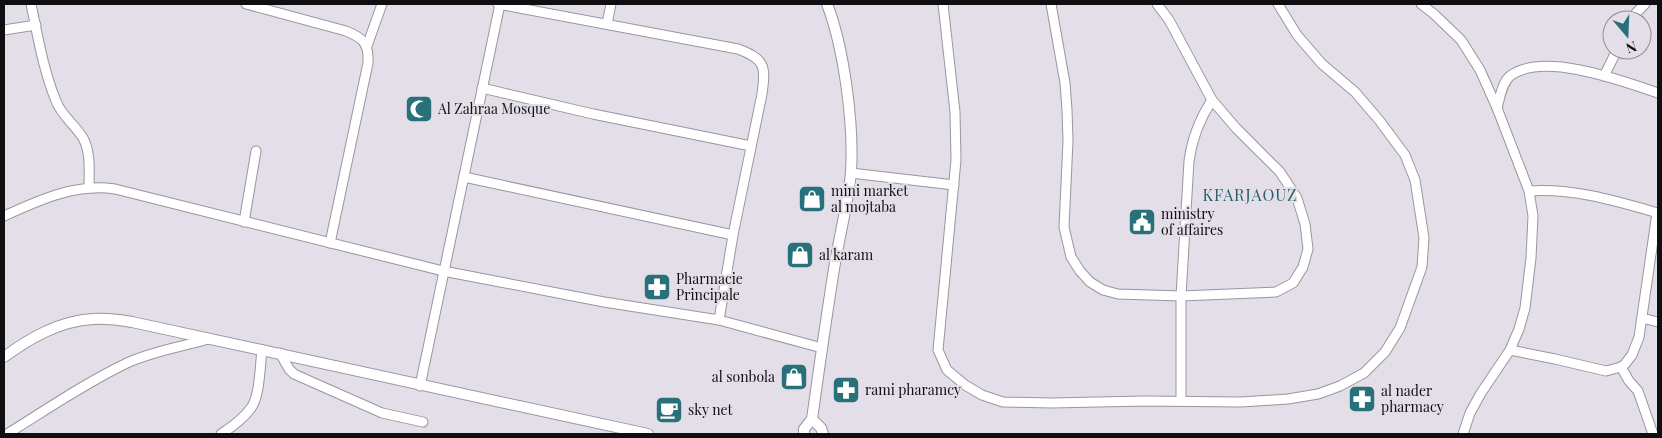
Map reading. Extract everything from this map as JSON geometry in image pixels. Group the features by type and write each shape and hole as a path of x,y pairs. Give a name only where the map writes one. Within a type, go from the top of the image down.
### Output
{"street":[{"path":"31,4 38,43 56,104 78,130 86,144 89,188"},
{"path":"246,4 346,31 358,36 367,46"},
{"path":"330,243 368,63 367,46 382,4"},
{"path":"420,386 499,4 726,46 754,55 760,60 764,72 764,83 733,235 719,320"},
{"path":"607,24 611,4"},
{"path":"804,434 804,429 812,419 851,173 849,111 841,58 827,4"},
{"path":"943,4 955,112 956,160 938,350 947,370 982,396 1003,402 1241,402 1288,399 1318,394 1340,386 1364,372 1385,352 1400,328 1422,267 1424,238 1415,180 1405,155 1378,120 1355,92 1322,64 1297,35 1278,4"},
{"path":"1053,4 1065,83 1067,110 1068,141 1064,226 1071,257 1080,271 1090,282 1102,290 1118,294 1181,296 1276,292 1293,283 1303,267 1308,249 1305,224 1297,198 1280,172 1236,128 1212,100 1169,20 1157,4"},
{"path":"1421,4 1453,31 1469,51 1497,108 1529,190 1533,223 1532,258 1520,329 1510,350 1470,413 1463,434"},
{"path":"1433,4 1434,14"},
{"path":"4,30 36,25"},
{"path":"1604,76 1612,60"},
{"path":"1497,108 1502,89 1509,77 1522,69 1539,66 1552,66 1604,76 1658,93"},
{"path":"482,88 593,114 751,146"},
{"path":"1181,401 1182,251 1191,143 1201,117 1212,100"},
{"path":"244,222 256,151"},
{"path":"851,173 954,185"},
{"path":"464,177 733,235"},
{"path":"4,216 58,194 98,187 115,189 443,271 604,302 719,320 822,348"},
{"path":"1510,350 1606,371 1621,367 1632,355 1639,337 1658,213 1568,191 1529,190"},
{"path":"4,357 47,331 69,322 96,318 132,322 648,434"},
{"path":"1642,318 1658,322"},
{"path":"7,434 96,380 128,363 157,352 208,339"},
{"path":"221,434 244,417 252,406 257,390 262,350"},
{"path":"280,353 288,370 294,374 382,413 423,422"},
{"path":"1621,367 1629,381 1638,391 1653,434"},
{"path":"812,419 821,428 822,434"}],"place":[{"name":"Al Zahraa Mosque","path":"419,109"},
{"name":"mini market al mojtaba","path":"812,199"},
{"name":"ministry of affaires","path":"1142,222"},
{"name":"al karam","path":"800,255"},
{"name":"Pharmacie Principale","path":"657,287"},
{"name":"al sonbola","path":"794,377"},
{"name":"rami pharamcy","path":"846,390"},
{"name":"al nader pharmacy","path":"1362,399"},
{"name":"sky net","path":"669,410"}],"district":[{"name":"KFARJAOUZ","path":"1250,195"}]}
